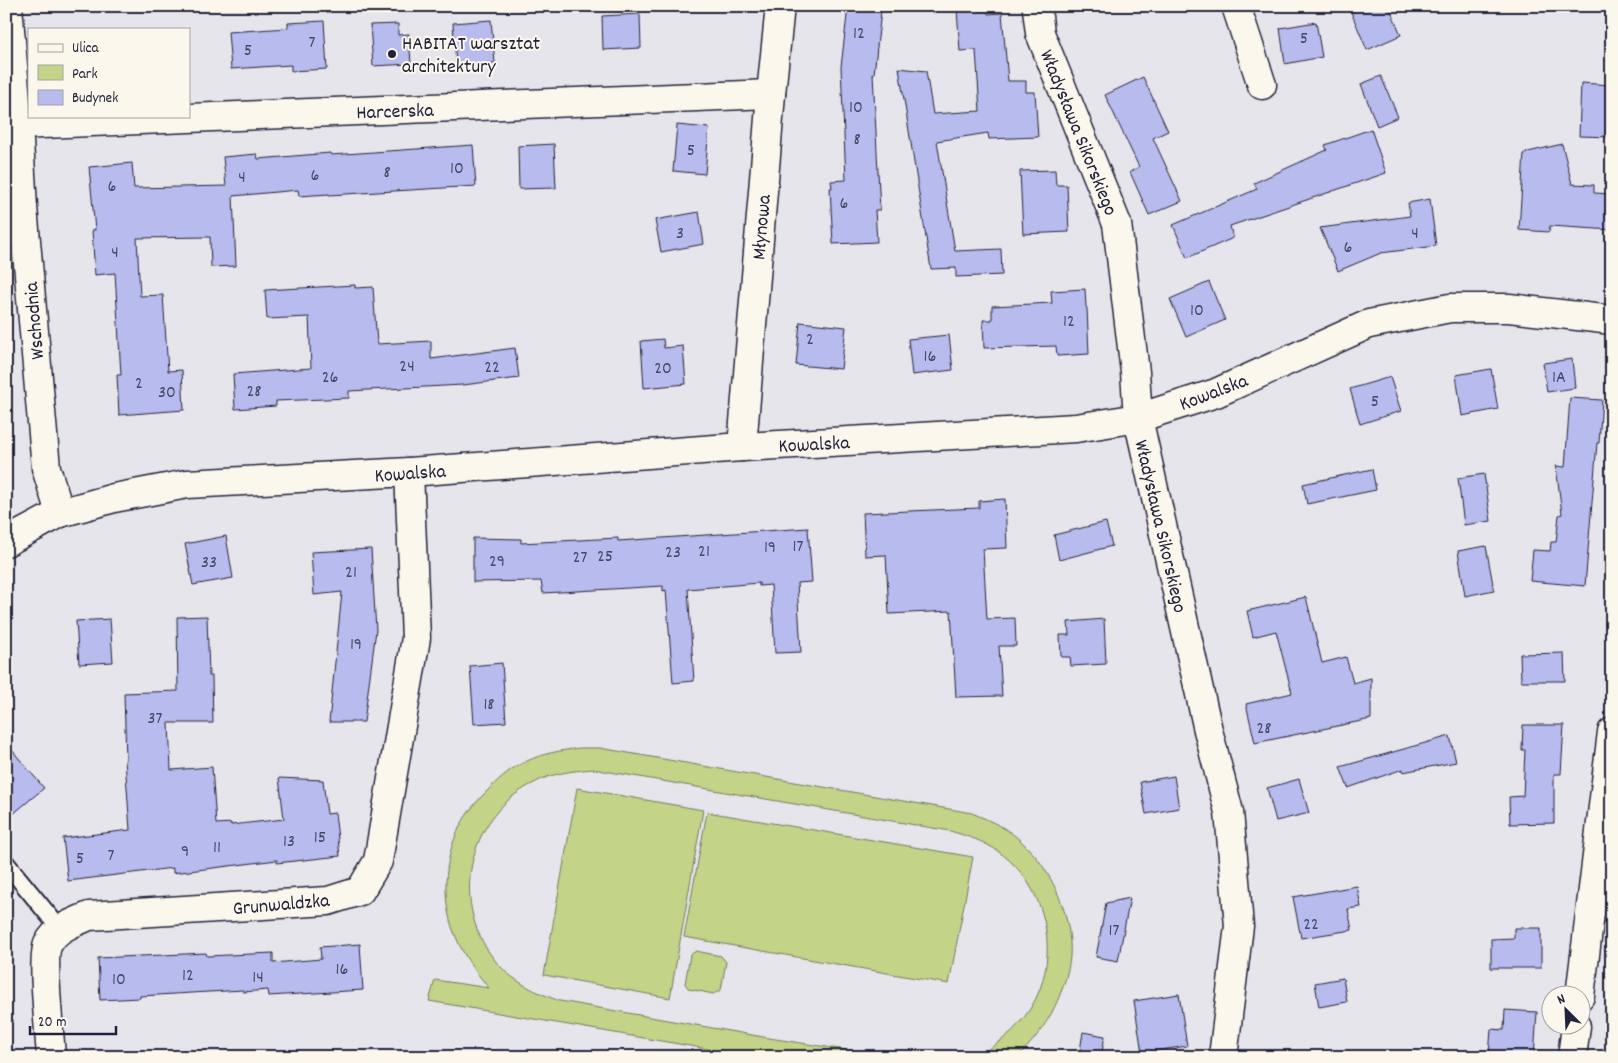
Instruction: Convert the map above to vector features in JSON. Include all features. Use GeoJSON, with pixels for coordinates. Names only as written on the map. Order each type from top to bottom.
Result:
{"type":"FeatureCollection","features":[{"type":"Feature","properties":{"kind":"street","name":"Wschodnia"},"geometry":{"type":"LineString","coordinates":[[8,6],[18,125],[15,207],[46,468],[60,514]]}},
{"type":"Feature","properties":{"kind":"street","name":"Młynowa"},"geometry":{"type":"LineString","coordinates":[[742,447],[780,6]]}},
{"type":"Feature","properties":{"kind":"street","name":"Władysława Sikorskiego"},"geometry":{"type":"LineString","coordinates":[[1039,6],[1040,33],[1117,224],[1135,372],[1138,418],[1205,721],[1229,812],[1239,926],[1223,1057]]}},
{"type":"Feature","properties":{"kind":"street"},"geometry":{"type":"LineString","coordinates":[[1236,6],[1262,85]]}},
{"type":"Feature","properties":{"kind":"street","name":"Harcerska"},"geometry":{"type":"LineString","coordinates":[[190,118],[771,94]]}},
{"type":"Feature","properties":{"kind":"street","name":"Harcerska"},"geometry":{"type":"LineString","coordinates":[[18,125],[188,118]]}},
{"type":"Feature","properties":{"kind":"street","name":"Kowalska"},"geometry":{"type":"LineString","coordinates":[[6,542],[60,514],[114,498],[187,484],[409,472],[742,447],[1076,428],[1138,418],[1216,393],[1369,324],[1450,308],[1509,308],[1612,320]]}},
{"type":"Feature","properties":{"kind":"street","name":"Grunwaldzka"},"geometry":{"type":"LineString","coordinates":[[60,929],[89,916],[328,901],[360,890],[378,861],[416,638],[409,472]]}},
{"type":"Feature","properties":{"kind":"street"},"geometry":{"type":"LineString","coordinates":[[1582,986],[1604,866],[1612,732]]}},
{"type":"Feature","properties":{"kind":"street"},"geometry":{"type":"LineString","coordinates":[[51,1057],[45,966],[47,945],[60,929]]}},
{"type":"Feature","properties":{"kind":"street"},"geometry":{"type":"LineString","coordinates":[[1572,1057],[1575,1036]]}},
{"type":"Feature","properties":{"kind":"lane"},"geometry":{"type":"LineString","coordinates":[[6,863],[60,929]]}},
{"type":"Feature","properties":{"kind":"green space"},"geometry":{"type":"Polygon","coordinates":[[[580,748],[600,748],[972,813],[1000,826],[1019,839],[1034,855],[1052,881],[1064,911],[1070,942],[1070,957],[1063,987],[1051,1014],[1035,1038],[1024,1050],[1014,1057],[976,1057],[1006,1036],[1025,1017],[1040,989],[1046,968],[1045,924],[1039,904],[1029,884],[1016,867],[999,852],[987,845],[950,831],[593,769],[555,775],[534,783],[511,798],[493,817],[480,840],[472,864],[469,890],[473,916],[482,941],[504,970],[526,986],[560,1001],[769,1038],[891,1057],[754,1057],[429,1001],[435,980],[489,988],[472,967],[455,936],[448,913],[446,898],[447,868],[450,853],[468,813],[479,799],[499,780],[520,764],[538,756],[580,748]]]}},
{"type":"Feature","properties":{"kind":"green space"},"geometry":{"type":"Polygon","coordinates":[[[577,788],[703,810],[670,998],[544,975],[577,788]]]}},
{"type":"Feature","properties":{"kind":"green space"},"geometry":{"type":"Polygon","coordinates":[[[707,812],[973,857],[949,984],[684,937],[707,812]]]}},
{"type":"Feature","properties":{"kind":"green space"},"geometry":{"type":"Polygon","coordinates":[[[696,951],[721,956],[726,962],[721,990],[713,994],[689,989],[685,984],[690,955],[696,951]]]}},
{"type":"Feature","properties":{"kind":"building"},"geometry":{"type":"Polygon","coordinates":[[[1364,6],[1389,6],[1401,35],[1367,50],[1351,12],[1364,6]]]}},
{"type":"Feature","properties":{"kind":"building"},"geometry":{"type":"Polygon","coordinates":[[[848,7],[881,11],[873,74],[880,210],[875,210],[877,242],[833,244],[831,181],[846,180],[841,67],[848,7]]]}},
{"type":"Feature","properties":{"kind":"building"},"geometry":{"type":"Polygon","coordinates":[[[988,8],[988,14],[1002,13],[1008,81],[1026,81],[1026,92],[1035,92],[1038,137],[989,139],[988,133],[937,141],[955,251],[1001,249],[1002,275],[956,277],[956,268],[931,269],[899,68],[926,71],[933,114],[980,111],[976,50],[960,51],[957,10],[988,8]]]}},
{"type":"Feature","properties":{"kind":"building"},"geometry":{"type":"Polygon","coordinates":[[[640,14],[641,48],[603,50],[602,16],[640,14]]]}},
{"type":"Feature","properties":{"kind":"building"},"geometry":{"type":"Polygon","coordinates":[[[491,20],[495,63],[456,65],[453,23],[491,20]]]}},
{"type":"Feature","properties":{"kind":"building"},"geometry":{"type":"Polygon","coordinates":[[[324,21],[327,69],[291,71],[291,65],[231,69],[228,32],[288,28],[288,23],[324,21]]]}},
{"type":"Feature","properties":{"kind":"building"},"geometry":{"type":"Polygon","coordinates":[[[1316,22],[1322,57],[1285,64],[1280,28],[1316,22]]]}},
{"type":"Feature","properties":{"kind":"building"},"geometry":{"type":"Polygon","coordinates":[[[398,24],[398,35],[409,34],[411,64],[373,66],[370,25],[398,24]]]}},
{"type":"Feature","properties":{"kind":"building"},"geometry":{"type":"Polygon","coordinates":[[[1381,76],[1398,117],[1377,126],[1361,84],[1381,76]]]}},
{"type":"Feature","properties":{"kind":"building"},"geometry":{"type":"Polygon","coordinates":[[[1143,77],[1168,131],[1153,138],[1182,201],[1149,215],[1130,172],[1139,167],[1105,95],[1143,77]]]}},
{"type":"Feature","properties":{"kind":"building"},"geometry":{"type":"Polygon","coordinates":[[[1581,83],[1612,85],[1612,137],[1579,136],[1581,83]]]}},
{"type":"Feature","properties":{"kind":"building"},"geometry":{"type":"Polygon","coordinates":[[[677,125],[709,128],[705,174],[673,171],[677,125]]]}},
{"type":"Feature","properties":{"kind":"building"},"geometry":{"type":"Polygon","coordinates":[[[1371,129],[1386,173],[1230,226],[1233,238],[1187,258],[1173,225],[1257,189],[1254,183],[1327,150],[1325,145],[1371,129]]]}},
{"type":"Feature","properties":{"kind":"building"},"geometry":{"type":"Polygon","coordinates":[[[554,144],[556,188],[519,189],[518,146],[554,144]]]}},
{"type":"Feature","properties":{"kind":"building"},"geometry":{"type":"Polygon","coordinates":[[[1562,144],[1572,184],[1594,185],[1594,193],[1612,194],[1612,230],[1550,226],[1549,232],[1519,230],[1524,153],[1562,144]]]}},
{"type":"Feature","properties":{"kind":"building"},"geometry":{"type":"Polygon","coordinates":[[[473,145],[476,186],[299,196],[298,190],[233,196],[236,266],[211,267],[210,237],[137,238],[140,296],[163,295],[168,371],[182,370],[184,410],[119,415],[117,375],[121,375],[115,273],[95,275],[92,230],[95,230],[89,167],[132,163],[134,188],[226,186],[223,157],[257,154],[258,159],[473,145]]]}},
{"type":"Feature","properties":{"kind":"building"},"geometry":{"type":"Polygon","coordinates":[[[1055,170],[1056,185],[1067,185],[1069,232],[1023,234],[1020,171],[1055,170]]]}},
{"type":"Feature","properties":{"kind":"building"},"geometry":{"type":"Polygon","coordinates":[[[1430,199],[1436,246],[1381,253],[1338,271],[1320,228],[1410,216],[1408,203],[1430,199]]]}},
{"type":"Feature","properties":{"kind":"building"},"geometry":{"type":"Polygon","coordinates":[[[699,212],[704,244],[661,252],[655,220],[699,212]]]}},
{"type":"Feature","properties":{"kind":"building"},"geometry":{"type":"Polygon","coordinates":[[[1209,282],[1225,320],[1186,337],[1170,299],[1209,282]]]}},
{"type":"Feature","properties":{"kind":"building"},"geometry":{"type":"Polygon","coordinates":[[[355,285],[355,288],[373,287],[377,344],[431,341],[431,359],[515,348],[519,378],[463,385],[349,391],[349,398],[276,401],[276,406],[235,409],[233,374],[311,368],[309,317],[267,319],[265,290],[355,285]]]}},
{"type":"Feature","properties":{"kind":"building"},"geometry":{"type":"Polygon","coordinates":[[[1085,289],[1089,354],[1057,356],[1056,346],[984,348],[983,320],[992,320],[992,306],[1052,303],[1051,291],[1085,289]]]}},
{"type":"Feature","properties":{"kind":"building"},"geometry":{"type":"Polygon","coordinates":[[[800,322],[846,327],[841,369],[796,365],[800,322]]]}},
{"type":"Feature","properties":{"kind":"building"},"geometry":{"type":"Polygon","coordinates":[[[949,335],[953,370],[912,375],[908,339],[949,335]]]}},
{"type":"Feature","properties":{"kind":"building"},"geometry":{"type":"Polygon","coordinates":[[[663,339],[664,348],[683,346],[686,384],[644,388],[641,341],[663,339]]]}},
{"type":"Feature","properties":{"kind":"building"},"geometry":{"type":"Polygon","coordinates":[[[1572,359],[1575,388],[1547,392],[1543,363],[1572,359]]]}},
{"type":"Feature","properties":{"kind":"building"},"geometry":{"type":"Polygon","coordinates":[[[1491,369],[1498,409],[1462,416],[1456,375],[1491,369]]]}},
{"type":"Feature","properties":{"kind":"building"},"geometry":{"type":"Polygon","coordinates":[[[1390,377],[1401,411],[1360,424],[1350,389],[1390,377]]]}},
{"type":"Feature","properties":{"kind":"building"},"geometry":{"type":"Polygon","coordinates":[[[1570,398],[1602,400],[1585,586],[1530,581],[1533,550],[1550,551],[1551,542],[1556,542],[1559,515],[1562,514],[1556,466],[1565,467],[1570,398]]]}},
{"type":"Feature","properties":{"kind":"building"},"geometry":{"type":"Polygon","coordinates":[[[1372,469],[1376,490],[1307,504],[1303,484],[1372,469]]]}},
{"type":"Feature","properties":{"kind":"building"},"geometry":{"type":"Polygon","coordinates":[[[1484,474],[1491,521],[1464,525],[1458,478],[1484,474]]]}},
{"type":"Feature","properties":{"kind":"building"},"geometry":{"type":"Polygon","coordinates":[[[1005,499],[1007,548],[983,549],[987,619],[1015,618],[1016,646],[999,646],[1002,696],[956,697],[951,611],[889,614],[886,555],[865,556],[863,513],[979,508],[979,501],[1005,499]]]}},
{"type":"Feature","properties":{"kind":"building"},"geometry":{"type":"Polygon","coordinates":[[[1106,522],[1112,546],[1059,560],[1054,535],[1106,522]]]}},
{"type":"Feature","properties":{"kind":"building"},"geometry":{"type":"Polygon","coordinates":[[[808,528],[812,582],[797,583],[801,652],[775,653],[771,585],[759,586],[759,583],[688,589],[694,681],[673,683],[666,590],[663,591],[663,586],[543,593],[541,581],[473,582],[473,538],[521,539],[521,543],[618,538],[618,541],[808,528]]]}},
{"type":"Feature","properties":{"kind":"building"},"geometry":{"type":"Polygon","coordinates":[[[226,536],[233,578],[193,585],[185,544],[226,536]]]}},
{"type":"Feature","properties":{"kind":"building"},"geometry":{"type":"Polygon","coordinates":[[[1486,546],[1494,590],[1465,596],[1458,551],[1486,546]]]}},
{"type":"Feature","properties":{"kind":"building"},"geometry":{"type":"Polygon","coordinates":[[[371,549],[376,630],[364,722],[329,722],[342,592],[314,595],[311,552],[371,549]]]}},
{"type":"Feature","properties":{"kind":"building"},"geometry":{"type":"Polygon","coordinates":[[[1306,597],[1322,663],[1346,657],[1353,683],[1371,678],[1371,719],[1255,743],[1246,704],[1292,693],[1276,631],[1253,637],[1247,611],[1306,597]]]}},
{"type":"Feature","properties":{"kind":"building"},"geometry":{"type":"Polygon","coordinates":[[[207,616],[209,676],[212,676],[213,723],[169,723],[171,770],[212,767],[216,824],[231,823],[231,825],[284,819],[279,778],[323,780],[327,814],[335,813],[340,856],[277,863],[277,860],[173,873],[173,868],[68,881],[63,838],[130,830],[125,760],[124,693],[178,691],[177,617],[207,616]]]}},
{"type":"Feature","properties":{"kind":"building"},"geometry":{"type":"Polygon","coordinates":[[[110,619],[113,662],[79,664],[76,621],[110,619]]]}},
{"type":"Feature","properties":{"kind":"building"},"geometry":{"type":"Polygon","coordinates":[[[1104,619],[1106,664],[1071,666],[1070,657],[1061,657],[1060,635],[1069,635],[1068,622],[1104,619]]]}},
{"type":"Feature","properties":{"kind":"building"},"geometry":{"type":"Polygon","coordinates":[[[1564,653],[1565,681],[1521,681],[1520,654],[1564,653]]]}},
{"type":"Feature","properties":{"kind":"building"},"geometry":{"type":"Polygon","coordinates":[[[502,663],[506,722],[474,724],[470,666],[502,663]]]}},
{"type":"Feature","properties":{"kind":"building"},"geometry":{"type":"Polygon","coordinates":[[[1523,725],[1564,725],[1561,774],[1554,774],[1554,823],[1510,824],[1509,797],[1523,796],[1525,750],[1522,750],[1523,725]]]}},
{"type":"Feature","properties":{"kind":"building"},"geometry":{"type":"Polygon","coordinates":[[[1450,736],[1456,762],[1403,772],[1403,769],[1348,788],[1340,767],[1450,736]]]}},
{"type":"Feature","properties":{"kind":"building"},"geometry":{"type":"Polygon","coordinates":[[[6,743],[44,788],[6,820],[6,743]]]}},
{"type":"Feature","properties":{"kind":"building"},"geometry":{"type":"Polygon","coordinates":[[[1174,776],[1179,808],[1146,814],[1140,782],[1174,776]]]}},
{"type":"Feature","properties":{"kind":"building"},"geometry":{"type":"Polygon","coordinates":[[[1299,779],[1309,813],[1276,821],[1267,788],[1299,779]]]}},
{"type":"Feature","properties":{"kind":"building"},"geometry":{"type":"Polygon","coordinates":[[[1357,886],[1361,907],[1348,909],[1352,930],[1301,938],[1293,897],[1357,886]]]}},
{"type":"Feature","properties":{"kind":"building"},"geometry":{"type":"Polygon","coordinates":[[[1130,898],[1118,961],[1096,957],[1106,903],[1130,898]]]}},
{"type":"Feature","properties":{"kind":"building"},"geometry":{"type":"Polygon","coordinates":[[[1514,928],[1541,928],[1541,968],[1491,968],[1491,939],[1514,938],[1514,928]]]}},
{"type":"Feature","properties":{"kind":"building"},"geometry":{"type":"Polygon","coordinates":[[[360,944],[363,990],[269,996],[268,990],[243,992],[243,990],[100,1000],[98,958],[206,953],[207,956],[273,953],[273,963],[321,959],[320,947],[360,944]]]}},
{"type":"Feature","properties":{"kind":"building"},"geometry":{"type":"Polygon","coordinates":[[[1343,978],[1347,1002],[1319,1007],[1315,983],[1343,978]]]}},
{"type":"Feature","properties":{"kind":"building"},"geometry":{"type":"Polygon","coordinates":[[[1179,994],[1187,1046],[1142,1053],[1134,1001],[1179,994]]]}},
{"type":"Feature","properties":{"kind":"building"},"geometry":{"type":"Polygon","coordinates":[[[1505,1010],[1537,1012],[1534,1057],[1489,1056],[1491,1029],[1504,1030],[1505,1010]]]}},
{"type":"Feature","properties":{"kind":"building"},"geometry":{"type":"Polygon","coordinates":[[[1083,1032],[1105,1036],[1101,1057],[1079,1057],[1083,1032]]]}},
{"type":"Feature","properties":{"kind":"place","name":"HABITAT warsztat architektury"},"geometry":{"type":"Point","coordinates":[392,54]}}]}
